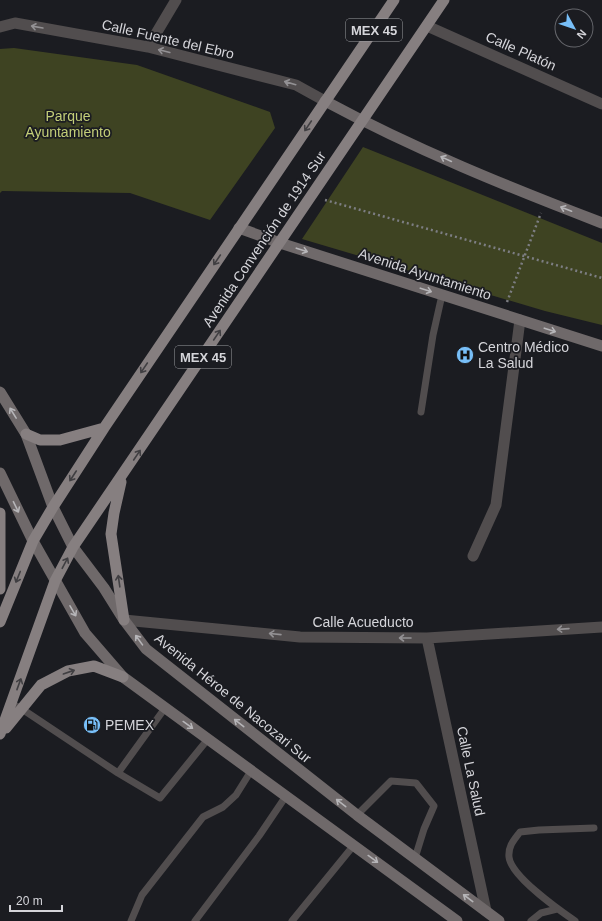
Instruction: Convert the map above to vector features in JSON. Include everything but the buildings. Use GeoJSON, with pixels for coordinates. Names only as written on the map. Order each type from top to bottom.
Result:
{"type":"FeatureCollection","features":[{"type":"Feature","properties":{"kind":"main road","name":"Avenida Convención de 1914 Sur"},"geometry":{"type":"LineString","coordinates":[[0,622],[33,541],[53,507],[104,428],[394,0]]}},
{"type":"Feature","properties":{"kind":"main road","name":"Avenida Convención de 1914 Sur"},"geometry":{"type":"LineString","coordinates":[[17,706],[55,581],[74,546],[444,0]]}},
{"type":"Feature","properties":{"kind":"main road"},"geometry":{"type":"LineString","coordinates":[[325,100],[362,121],[494,181],[602,223]]}},
{"type":"Feature","properties":{"kind":"main road","name":"Avenida Ayuntamiento"},"geometry":{"type":"LineString","coordinates":[[239,228],[280,243],[602,346]]}},
{"type":"Feature","properties":{"kind":"main road","name":"Avenida Héroe de Nacozari Sur"},"geometry":{"type":"LineString","coordinates":[[0,392],[26,434],[53,507],[74,546],[104,588],[124,620],[146,649],[356,815],[499,921]]}},
{"type":"Feature","properties":{"kind":"main road"},"geometry":{"type":"LineString","coordinates":[[26,434],[40,440],[60,440],[104,428]]}},
{"type":"Feature","properties":{"kind":"main road"},"geometry":{"type":"LineString","coordinates":[[0,473],[33,541],[85,632],[123,677],[458,921]]}},
{"type":"Feature","properties":{"kind":"main road"},"geometry":{"type":"LineString","coordinates":[[123,475],[114,513],[111,534],[124,620]]}},
{"type":"Feature","properties":{"kind":"main road"},"geometry":{"type":"LineString","coordinates":[[0,513],[0,588]]}},
{"type":"Feature","properties":{"kind":"main road"},"geometry":{"type":"LineString","coordinates":[[0,734],[17,706],[42,685],[68,671],[94,666],[123,677]]}},
{"type":"Feature","properties":{"kind":"street"},"geometry":{"type":"LineString","coordinates":[[148,47],[176,0]]}},
{"type":"Feature","properties":{"kind":"street","name":"Calle Fuente del Ebro"},"geometry":{"type":"LineString","coordinates":[[0,27],[15,23],[148,47],[296,85],[325,100]]}},
{"type":"Feature","properties":{"kind":"street","name":"Calle Platón"},"geometry":{"type":"LineString","coordinates":[[427,26],[602,104]]}},
{"type":"Feature","properties":{"kind":"street"},"geometry":{"type":"LineString","coordinates":[[473,556],[496,504],[520,320]]}},
{"type":"Feature","properties":{"kind":"street","name":"Calle Acueducto"},"geometry":{"type":"LineString","coordinates":[[124,620],[300,637],[427,638],[602,627]]}},
{"type":"Feature","properties":{"kind":"street","name":"Calle La Salud"},"geometry":{"type":"LineString","coordinates":[[427,638],[486,911]]}},
{"type":"Feature","properties":{"kind":"lane"},"geometry":{"type":"LineString","coordinates":[[422,412],[433,335],[442,295]]}},
{"type":"Feature","properties":{"kind":"lane"},"geometry":{"type":"LineString","coordinates":[[17,706],[118,773],[160,798],[208,739]]}},
{"type":"Feature","properties":{"kind":"lane"},"geometry":{"type":"LineString","coordinates":[[118,773],[165,708]]}},
{"type":"Feature","properties":{"kind":"lane"},"geometry":{"type":"LineString","coordinates":[[131,921],[142,895],[203,817],[223,808],[236,795],[252,771]]}},
{"type":"Feature","properties":{"kind":"lane"},"geometry":{"type":"LineString","coordinates":[[356,815],[391,781],[416,783],[434,806],[424,829],[415,858]]}},
{"type":"Feature","properties":{"kind":"lane"},"geometry":{"type":"LineString","coordinates":[[195,921],[259,836],[286,796]]}},
{"type":"Feature","properties":{"kind":"lane"},"geometry":{"type":"LineString","coordinates":[[575,921],[557,909],[527,883],[509,858],[511,845],[520,832],[594,828]]}},
{"type":"Feature","properties":{"kind":"lane"},"geometry":{"type":"LineString","coordinates":[[292,921],[354,845]]}},
{"type":"Feature","properties":{"kind":"lane"},"geometry":{"type":"LineString","coordinates":[[531,921],[542,913],[557,909]]}},
{"type":"Feature","properties":{"kind":"path"},"geometry":{"type":"LineString","coordinates":[[311,196],[602,278]]}},
{"type":"Feature","properties":{"kind":"path"},"geometry":{"type":"LineString","coordinates":[[502,314],[546,201]]}},
{"type":"Feature","properties":{"kind":"green space","name":"Parque Ayuntamiento"},"geometry":{"type":"Polygon","coordinates":[[[14,48],[137,65],[270,112],[275,128],[210,220],[130,193],[2,191],[0,193],[0,49],[14,48]]]}},
{"type":"Feature","properties":{"kind":"green space"},"geometry":{"type":"Polygon","coordinates":[[[363,147],[602,243],[602,325],[545,311],[302,239],[363,147]]]}},
{"type":"Feature","properties":{"kind":"place","name":"Centro Médico La Salud"},"geometry":{"type":"Point","coordinates":[465,355]}},
{"type":"Feature","properties":{"kind":"place","name":"PEMEX"},"geometry":{"type":"Point","coordinates":[92,725]}}]}
